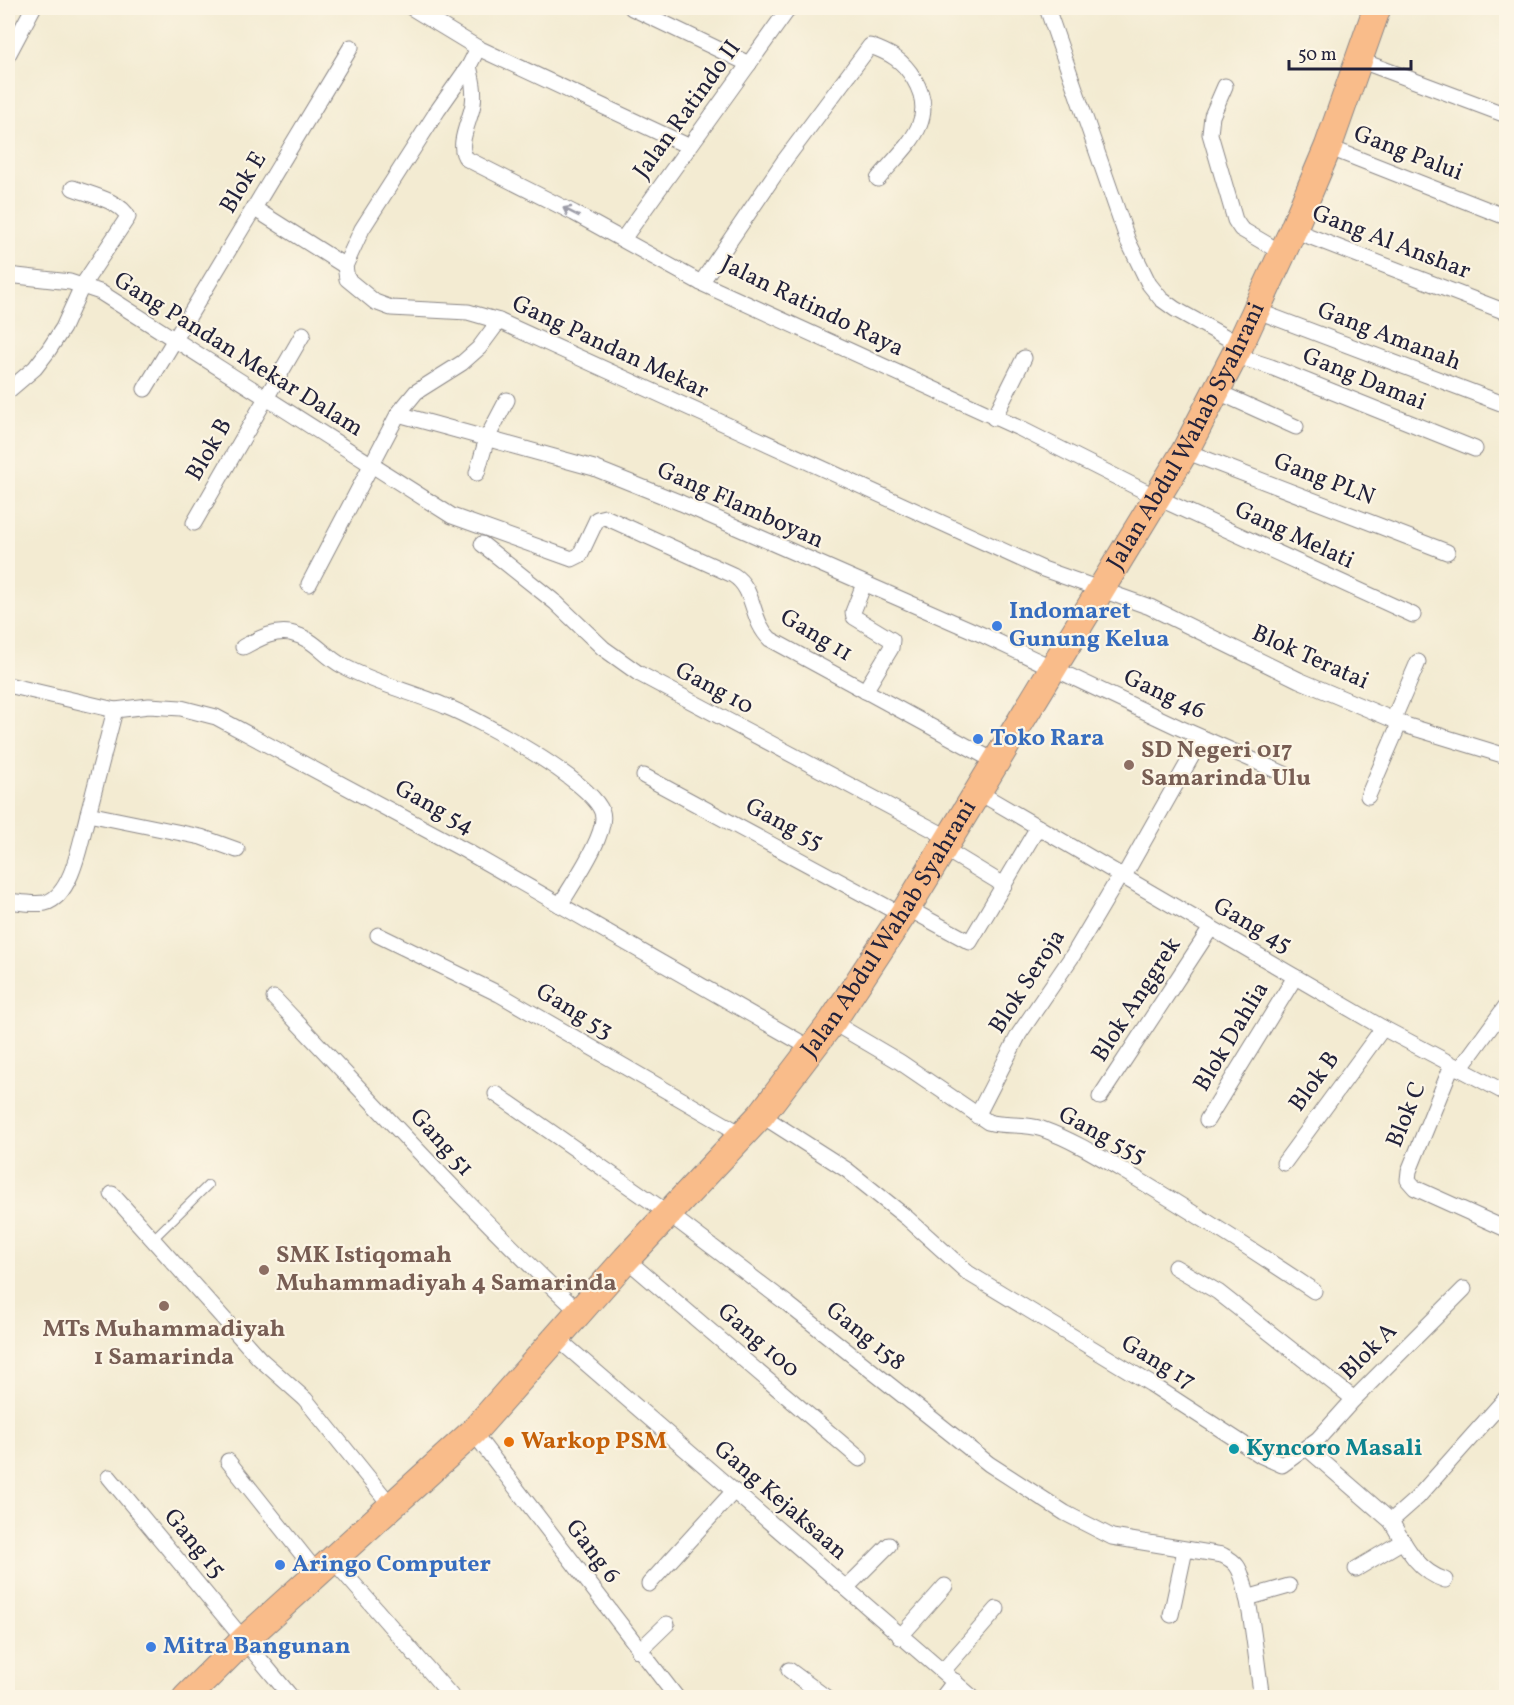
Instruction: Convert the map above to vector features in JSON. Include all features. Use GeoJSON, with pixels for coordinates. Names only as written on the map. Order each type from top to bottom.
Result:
{"type":"FeatureCollection","features":[{"type":"Feature","properties":{"kind":"highway","name":"Jalan Abdul Wahab Syahrani"},"geometry":{"type":"LineString","coordinates":[[186,1698],[244,1640],[473,1432],[558,1339],[626,1259],[761,1115],[832,1022],[905,912],[1185,451],[1237,350],[1288,242],[1328,147],[1377,8]]}},
{"type":"Feature","properties":{"kind":"street"},"geometry":{"type":"LineString","coordinates":[[8,55],[33,8]]}},
{"type":"Feature","properties":{"kind":"street"},"geometry":{"type":"LineString","coordinates":[[412,8],[478,48],[688,146]]}},
{"type":"Feature","properties":{"kind":"street"},"geometry":{"type":"LineString","coordinates":[[632,8],[749,64]]}},
{"type":"Feature","properties":{"kind":"street","name":"Jalan Ratindo II"},"geometry":{"type":"LineString","coordinates":[[623,239],[789,8]]}},
{"type":"Feature","properties":{"kind":"street","name":"Gang Damai"},"geometry":{"type":"LineString","coordinates":[[1047,8],[1128,241],[1149,284],[1161,299],[1237,350],[1475,449]]}},
{"type":"Feature","properties":{"kind":"street","name":"Jalan Ratindo Raya"},"geometry":{"type":"LineString","coordinates":[[878,179],[920,127],[925,114],[925,102],[907,66],[887,52],[870,46],[784,161],[701,284],[994,418],[1156,497]]}},
{"type":"Feature","properties":{"kind":"street","name":"Blok E"},"geometry":{"type":"LineString","coordinates":[[145,390],[351,47]]}},
{"type":"Feature","properties":{"kind":"street"},"geometry":{"type":"LineString","coordinates":[[255,209],[345,266],[362,229],[399,169],[470,66],[478,48]]}},
{"type":"Feature","properties":{"kind":"street"},"geometry":{"type":"LineString","coordinates":[[1359,60],[1506,115]]}},
{"type":"Feature","properties":{"kind":"street"},"geometry":{"type":"LineString","coordinates":[[470,66],[473,96],[462,145],[464,156],[623,239],[701,284]]}},
{"type":"Feature","properties":{"kind":"street","name":"Gang Al Anshar"},"geometry":{"type":"LineString","coordinates":[[1225,86],[1212,116],[1210,134],[1235,220],[1241,229],[1506,312]]}},
{"type":"Feature","properties":{"kind":"street","name":"Gang Palui"},"geometry":{"type":"LineString","coordinates":[[1328,147],[1506,217]]}},
{"type":"Feature","properties":{"kind":"street"},"geometry":{"type":"LineString","coordinates":[[8,391],[35,368],[48,351],[63,328],[82,286],[128,217],[124,210],[73,188]]}},
{"type":"Feature","properties":{"kind":"street","name":"Gang Pandan Mekar"},"geometry":{"type":"LineString","coordinates":[[345,266],[347,279],[354,287],[383,306],[468,312],[500,321],[1033,565],[1098,591]]}},
{"type":"Feature","properties":{"kind":"street","name":"Gang Pandan Mekar Dalam"},"geometry":{"type":"LineString","coordinates":[[8,275],[40,277],[100,292],[452,516],[572,559],[580,555],[597,519],[605,517]]}},
{"type":"Feature","properties":{"kind":"street","name":"Gang Amanah"},"geometry":{"type":"LineString","coordinates":[[1255,310],[1506,405]]}},
{"type":"Feature","properties":{"kind":"street"},"geometry":{"type":"LineString","coordinates":[[309,584],[373,466],[398,414],[416,392],[462,363],[479,348],[500,321]]}},
{"type":"Feature","properties":{"kind":"street","name":"Blok B"},"geometry":{"type":"LineString","coordinates":[[194,523],[303,334]]}},
{"type":"Feature","properties":{"kind":"street"},"geometry":{"type":"LineString","coordinates":[[994,418],[1024,358]]}},
{"type":"Feature","properties":{"kind":"street"},"geometry":{"type":"LineString","coordinates":[[1216,391],[1296,427]]}},
{"type":"Feature","properties":{"kind":"street"},"geometry":{"type":"LineString","coordinates":[[477,473],[487,438],[507,400]]}},
{"type":"Feature","properties":{"kind":"street","name":"Gang Flamboyan"},"geometry":{"type":"LineString","coordinates":[[398,414],[594,468],[681,503],[1054,668]]}},
{"type":"Feature","properties":{"kind":"street","name":"Gang PLN"},"geometry":{"type":"LineString","coordinates":[[1185,451],[1446,552]]}},
{"type":"Feature","properties":{"kind":"street","name":"Gang Melati"},"geometry":{"type":"LineString","coordinates":[[1156,497],[1413,615]]}},
{"type":"Feature","properties":{"kind":"street","name":"Gang 11"},"geometry":{"type":"LineString","coordinates":[[605,517],[743,581],[748,590],[756,622],[770,639],[996,762]]}},
{"type":"Feature","properties":{"kind":"street","name":"Gang 10"},"geometry":{"type":"LineString","coordinates":[[482,543],[556,603],[603,648],[638,673],[946,843],[1004,885]]}},
{"type":"Feature","properties":{"kind":"street"},"geometry":{"type":"LineString","coordinates":[[864,584],[853,612],[854,617],[892,640],[891,648],[865,691]]}},
{"type":"Feature","properties":{"kind":"street","name":"Blok Teratai"},"geometry":{"type":"LineString","coordinates":[[1098,591],[1150,607],[1299,680],[1397,721],[1506,756]]}},
{"type":"Feature","properties":{"kind":"street"},"geometry":{"type":"LineString","coordinates":[[243,647],[268,634],[286,632],[306,637],[343,666],[447,706],[519,744],[584,789],[602,810],[604,823],[589,856],[560,905]]}},
{"type":"Feature","properties":{"kind":"street"},"geometry":{"type":"LineString","coordinates":[[1368,796],[1418,662]]}},
{"type":"Feature","properties":{"kind":"street","name":"Gang 46"},"geometry":{"type":"LineString","coordinates":[[1054,668],[1288,776]]}},
{"type":"Feature","properties":{"kind":"street","name":"Gang 54"},"geometry":{"type":"LineString","coordinates":[[8,685],[115,710],[149,706],[216,717],[456,846],[812,1049]]}},
{"type":"Feature","properties":{"kind":"street"},"geometry":{"type":"LineString","coordinates":[[8,901],[43,903],[59,896],[72,873],[115,710]]}},
{"type":"Feature","properties":{"kind":"street","name":"Blok Seroja"},"geometry":{"type":"LineString","coordinates":[[977,1116],[1019,1034],[1073,955],[1202,738]]}},
{"type":"Feature","properties":{"kind":"street","name":"Gang 55"},"geometry":{"type":"LineString","coordinates":[[644,776],[905,912],[969,942],[1004,885]]}},
{"type":"Feature","properties":{"kind":"street","name":"Gang 45"},"geometry":{"type":"LineString","coordinates":[[978,792],[1383,1028],[1506,1093]]}},
{"type":"Feature","properties":{"kind":"street"},"geometry":{"type":"LineString","coordinates":[[88,814],[201,837],[237,850]]}},
{"type":"Feature","properties":{"kind":"street"},"geometry":{"type":"LineString","coordinates":[[1004,885],[1038,827]]}},
{"type":"Feature","properties":{"kind":"street","name":"Blok Anggrek"},"geometry":{"type":"LineString","coordinates":[[1101,1097],[1211,928]]}},
{"type":"Feature","properties":{"kind":"street","name":"Gang 53"},"geometry":{"type":"LineString","coordinates":[[378,935],[499,994],[743,1135]]}},
{"type":"Feature","properties":{"kind":"street","name":"Blok Dahlia"},"geometry":{"type":"LineString","coordinates":[[1207,1120],[1295,977]]}},
{"type":"Feature","properties":{"kind":"street","name":"Gang 51"},"geometry":{"type":"LineString","coordinates":[[274,998],[460,1198],[580,1314]]}},
{"type":"Feature","properties":{"kind":"street"},"geometry":{"type":"LineString","coordinates":[[1456,1067],[1506,1006]]}},
{"type":"Feature","properties":{"kind":"street","name":"Gang 555"},"geometry":{"type":"LineString","coordinates":[[832,1022],[900,1062],[977,1116],[1003,1126],[1029,1125],[1043,1129],[1101,1158],[1226,1232],[1314,1291]]}},
{"type":"Feature","properties":{"kind":"street","name":"Blok B"},"geometry":{"type":"LineString","coordinates":[[1284,1163],[1383,1028]]}},
{"type":"Feature","properties":{"kind":"street","name":"Blok C"},"geometry":{"type":"LineString","coordinates":[[1456,1067],[1409,1171],[1408,1180],[1414,1188],[1506,1229]]}},
{"type":"Feature","properties":{"kind":"street","name":"Gang 158"},"geometry":{"type":"LineString","coordinates":[[496,1094],[669,1214],[789,1305],[989,1464],[1065,1513],[1112,1537],[1222,1555],[1231,1559],[1238,1567],[1247,1598]]}},
{"type":"Feature","properties":{"kind":"street","name":"Gang 17"},"geometry":{"type":"LineString","coordinates":[[761,1115],[847,1170],[907,1218],[968,1274],[1151,1384],[1262,1456],[1282,1465],[1308,1449]]}},
{"type":"Feature","properties":{"kind":"street"},"geometry":{"type":"LineString","coordinates":[[112,1194],[259,1358],[304,1399],[392,1507]]}},
{"type":"Feature","properties":{"kind":"street","name":"Gang 100"},"geometry":{"type":"LineString","coordinates":[[626,1259],[860,1459]]}},
{"type":"Feature","properties":{"kind":"street"},"geometry":{"type":"LineString","coordinates":[[1175,1267],[1218,1292],[1354,1399]]}},
{"type":"Feature","properties":{"kind":"street","name":"Blok A"},"geometry":{"type":"LineString","coordinates":[[1308,1449],[1354,1399],[1464,1289]]}},
{"type":"Feature","properties":{"kind":"street","name":"Gang Kejaksaan"},"geometry":{"type":"LineString","coordinates":[[558,1339],[973,1698]]}},
{"type":"Feature","properties":{"kind":"street"},"geometry":{"type":"LineString","coordinates":[[1391,1521],[1417,1498],[1506,1398]]}},
{"type":"Feature","properties":{"kind":"street","name":"Gang 6"},"geometry":{"type":"LineString","coordinates":[[473,1432],[677,1698]]}},
{"type":"Feature","properties":{"kind":"street"},"geometry":{"type":"LineString","coordinates":[[1308,1449],[1391,1521],[1410,1553],[1429,1575],[1445,1580]]}},
{"type":"Feature","properties":{"kind":"street"},"geometry":{"type":"LineString","coordinates":[[228,1461],[326,1567],[453,1698]]}},
{"type":"Feature","properties":{"kind":"street","name":"Gang 15"},"geometry":{"type":"LineString","coordinates":[[109,1477],[292,1698]]}},
{"type":"Feature","properties":{"kind":"street"},"geometry":{"type":"LineString","coordinates":[[649,1584],[734,1491]]}},
{"type":"Feature","properties":{"kind":"street"},"geometry":{"type":"LineString","coordinates":[[1356,1569],[1403,1541]]}},
{"type":"Feature","properties":{"kind":"street"},"geometry":{"type":"LineString","coordinates":[[846,1588],[889,1545]]}},
{"type":"Feature","properties":{"kind":"street"},"geometry":{"type":"LineString","coordinates":[[1171,1616],[1185,1550]]}},
{"type":"Feature","properties":{"kind":"street"},"geometry":{"type":"LineString","coordinates":[[900,1637],[945,1586]]}},
{"type":"Feature","properties":{"kind":"street"},"geometry":{"type":"LineString","coordinates":[[1262,1698],[1247,1598],[1289,1586]]}},
{"type":"Feature","properties":{"kind":"street"},"geometry":{"type":"LineString","coordinates":[[942,1698],[949,1676],[997,1609]]}},
{"type":"Feature","properties":{"kind":"street"},"geometry":{"type":"LineString","coordinates":[[639,1651],[667,1624]]}},
{"type":"Feature","properties":{"kind":"street"},"geometry":{"type":"LineString","coordinates":[[789,1670],[826,1698]]}},
{"type":"Feature","properties":{"kind":"lane"},"geometry":{"type":"LineString","coordinates":[[152,1240],[208,1185]]}},
{"type":"Feature","properties":{"kind":"place","name":"Indomaret Gunung Kelua"},"geometry":{"type":"Point","coordinates":[997,626]}},
{"type":"Feature","properties":{"kind":"place","name":"Toko Rara"},"geometry":{"type":"Point","coordinates":[978,739]}},
{"type":"Feature","properties":{"kind":"place","name":"SD Negeri 017 Samarinda Ulu"},"geometry":{"type":"Point","coordinates":[1129,765]}},
{"type":"Feature","properties":{"kind":"place","name":"SMK Istiqomah Muhammadiyah 4 Samarinda"},"geometry":{"type":"Point","coordinates":[264,1270]}},
{"type":"Feature","properties":{"kind":"place","name":"MTs Muhammadiyah 1 Samarinda"},"geometry":{"type":"Point","coordinates":[164,1306]}},
{"type":"Feature","properties":{"kind":"place","name":"Warkop PSM"},"geometry":{"type":"Point","coordinates":[509,1442]}},
{"type":"Feature","properties":{"kind":"place","name":"Kyncoro Masali"},"geometry":{"type":"Point","coordinates":[1234,1449]}},
{"type":"Feature","properties":{"kind":"place","name":"Aringo Computer"},"geometry":{"type":"Point","coordinates":[280,1565]}},
{"type":"Feature","properties":{"kind":"place","name":"Mitra Bangunan"},"geometry":{"type":"Point","coordinates":[151,1647]}}]}
